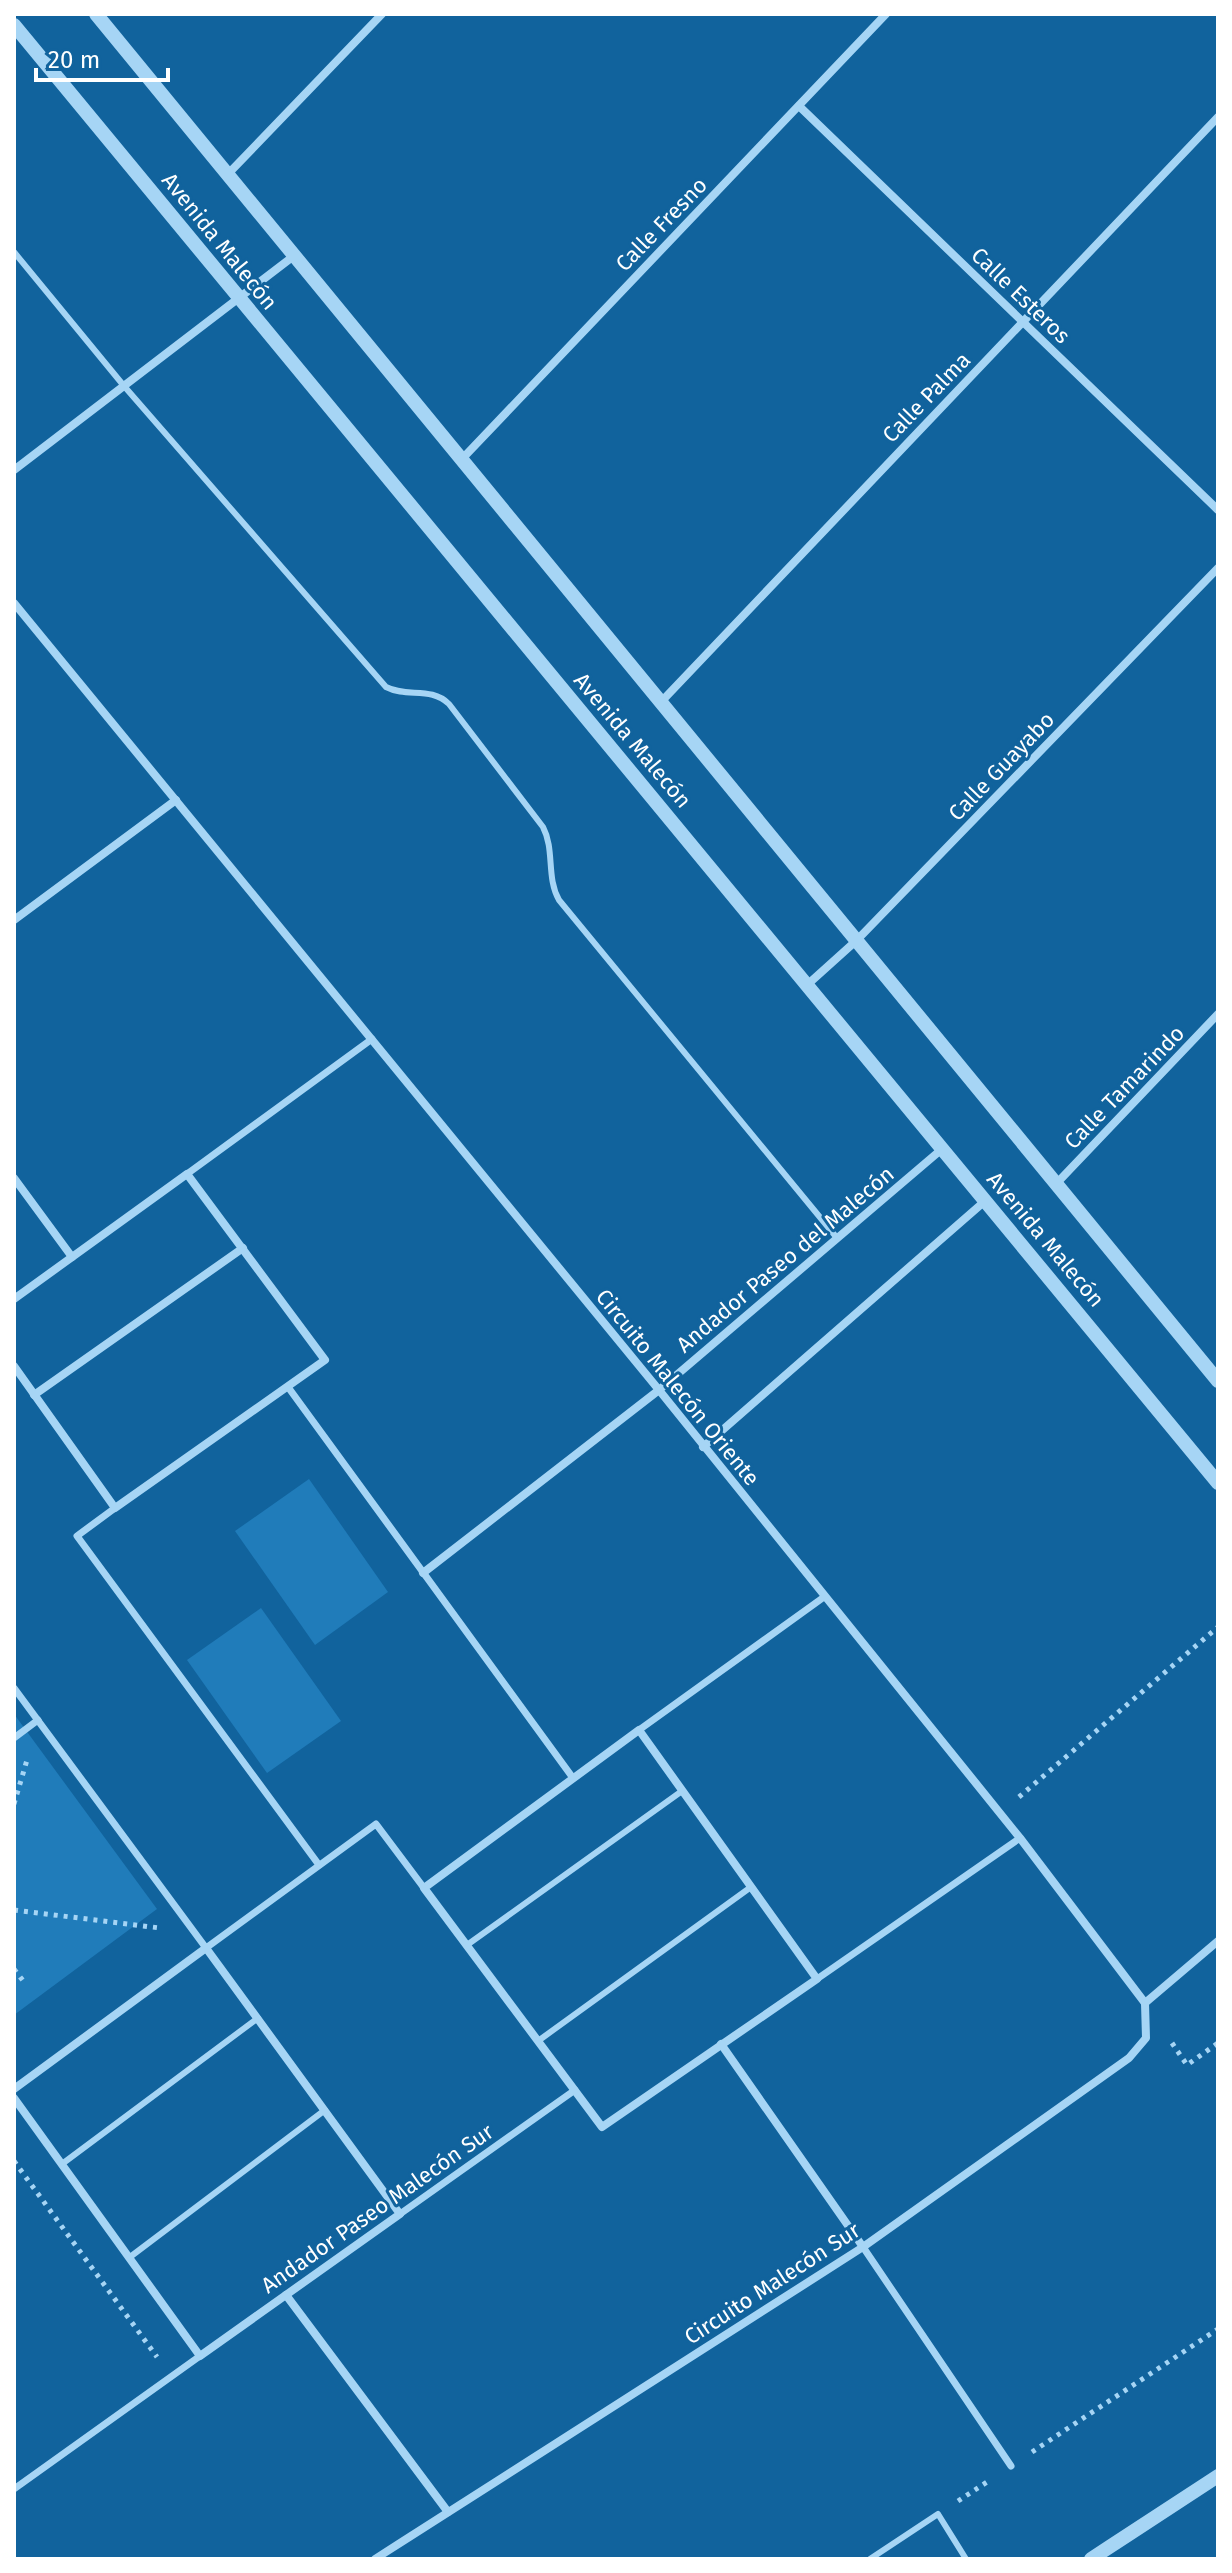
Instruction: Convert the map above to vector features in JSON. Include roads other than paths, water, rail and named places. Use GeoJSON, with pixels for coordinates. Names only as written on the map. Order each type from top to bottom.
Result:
{"type":"FeatureCollection","features":[{"type":"Feature","properties":{"kind":"street","name":"Avenida Malecón"},"geometry":{"type":"LineString","coordinates":[[96,14],[1218,1381]]}},
{"type":"Feature","properties":{"kind":"street"},"geometry":{"type":"LineString","coordinates":[[228,174],[382,14]]}},
{"type":"Feature","properties":{"kind":"street","name":"Calle Fresno"},"geometry":{"type":"LineString","coordinates":[[462,459],[886,14]]}},
{"type":"Feature","properties":{"kind":"street","name":"Avenida Malecón"},"geometry":{"type":"LineString","coordinates":[[14,25],[985,1201],[1216,1476]]}},
{"type":"Feature","properties":{"kind":"street","name":"Calle Esteros"},"geometry":{"type":"LineString","coordinates":[[799,106],[1218,510]]}},
{"type":"Feature","properties":{"kind":"street","name":"Calle Palma"},"geometry":{"type":"LineString","coordinates":[[661,702],[1218,117]]}},
{"type":"Feature","properties":{"kind":"street"},"geometry":{"type":"LineString","coordinates":[[14,470],[295,255]]}},
{"type":"Feature","properties":{"kind":"street","name":"Calle Guayabo"},"geometry":{"type":"LineString","coordinates":[[807,985],[857,940],[1218,568]]}},
{"type":"Feature","properties":{"kind":"street","name":"Circuito Malecón Oriente"},"geometry":{"type":"LineString","coordinates":[[14,603],[659,1390],[1020,1838],[1145,2003]]}},
{"type":"Feature","properties":{"kind":"street"},"geometry":{"type":"LineString","coordinates":[[14,920],[176,800]]}},
{"type":"Feature","properties":{"kind":"street","name":"Calle Tamarindo"},"geometry":{"type":"LineString","coordinates":[[1056,1184],[1218,1014]]}},
{"type":"Feature","properties":{"kind":"street"},"geometry":{"type":"LineString","coordinates":[[14,1299],[372,1039]]}},
{"type":"Feature","properties":{"kind":"street","name":"Andador Paseo del Malecón"},"geometry":{"type":"LineString","coordinates":[[423,1573],[659,1390],[942,1149]]}},
{"type":"Feature","properties":{"kind":"street"},"geometry":{"type":"LineString","coordinates":[[187,1174],[325,1360],[77,1536],[319,1865]]}},
{"type":"Feature","properties":{"kind":"street"},"geometry":{"type":"LineString","coordinates":[[14,1178],[72,1257]]}},
{"type":"Feature","properties":{"kind":"street"},"geometry":{"type":"LineString","coordinates":[[703,1447],[985,1201]]}},
{"type":"Feature","properties":{"kind":"street"},"geometry":{"type":"LineString","coordinates":[[34,1395],[243,1248]]}},
{"type":"Feature","properties":{"kind":"street"},"geometry":{"type":"LineString","coordinates":[[14,1366],[115,1508]]}},
{"type":"Feature","properties":{"kind":"street"},"geometry":{"type":"LineString","coordinates":[[288,1387],[573,1778]]}},
{"type":"Feature","properties":{"kind":"street"},"geometry":{"type":"LineString","coordinates":[[424,1888],[824,1597]]}},
{"type":"Feature","properties":{"kind":"street"},"geometry":{"type":"LineString","coordinates":[[14,1688],[400,2214]]}},
{"type":"Feature","properties":{"kind":"street"},"geometry":{"type":"LineString","coordinates":[[14,1738],[38,1720]]}},
{"type":"Feature","properties":{"kind":"street"},"geometry":{"type":"LineString","coordinates":[[639,1730],[817,1979]]}},
{"type":"Feature","properties":{"kind":"street"},"geometry":{"type":"LineString","coordinates":[[14,2089],[376,1824],[602,2127],[1020,1838]]}},
{"type":"Feature","properties":{"kind":"street"},"geometry":{"type":"LineString","coordinates":[[1145,2003],[1218,1941]]}},
{"type":"Feature","properties":{"kind":"street","name":"Circuito Malecón Sur"},"geometry":{"type":"LineString","coordinates":[[375,2559],[863,2247],[1129,2058],[1146,2038],[1145,2003]]}},
{"type":"Feature","properties":{"kind":"street"},"geometry":{"type":"LineString","coordinates":[[721,2044],[1011,2466]]}},
{"type":"Feature","properties":{"kind":"street","name":"Andador Paseo Malecón Sur"},"geometry":{"type":"LineString","coordinates":[[200,2356],[575,2090]]}},
{"type":"Feature","properties":{"kind":"street"},"geometry":{"type":"LineString","coordinates":[[14,2098],[200,2356],[14,2489]]}},
{"type":"Feature","properties":{"kind":"street"},"geometry":{"type":"LineString","coordinates":[[286,2295],[448,2512]]}},
{"type":"Feature","properties":{"kind":"street"},"geometry":{"type":"LineString","coordinates":[[1091,2559],[1218,2476]]}},
{"type":"Feature","properties":{"kind":"lane"},"geometry":{"type":"LineString","coordinates":[[14,252],[124,386],[386,687],[393,691],[434,693],[449,704],[543,827],[549,841],[553,885],[559,900],[837,1238]]}},
{"type":"Feature","properties":{"kind":"lane"},"geometry":{"type":"LineString","coordinates":[[467,1945],[682,1791]]}},
{"type":"Feature","properties":{"kind":"lane"},"geometry":{"type":"LineString","coordinates":[[538,2041],[751,1887]]}},
{"type":"Feature","properties":{"kind":"lane"},"geometry":{"type":"LineString","coordinates":[[62,2164],[258,2018]]}},
{"type":"Feature","properties":{"kind":"lane"},"geometry":{"type":"LineString","coordinates":[[130,2257],[325,2110]]}},
{"type":"Feature","properties":{"kind":"lane"},"geometry":{"type":"LineString","coordinates":[[870,2559],[938,2514],[966,2559]]}}]}
